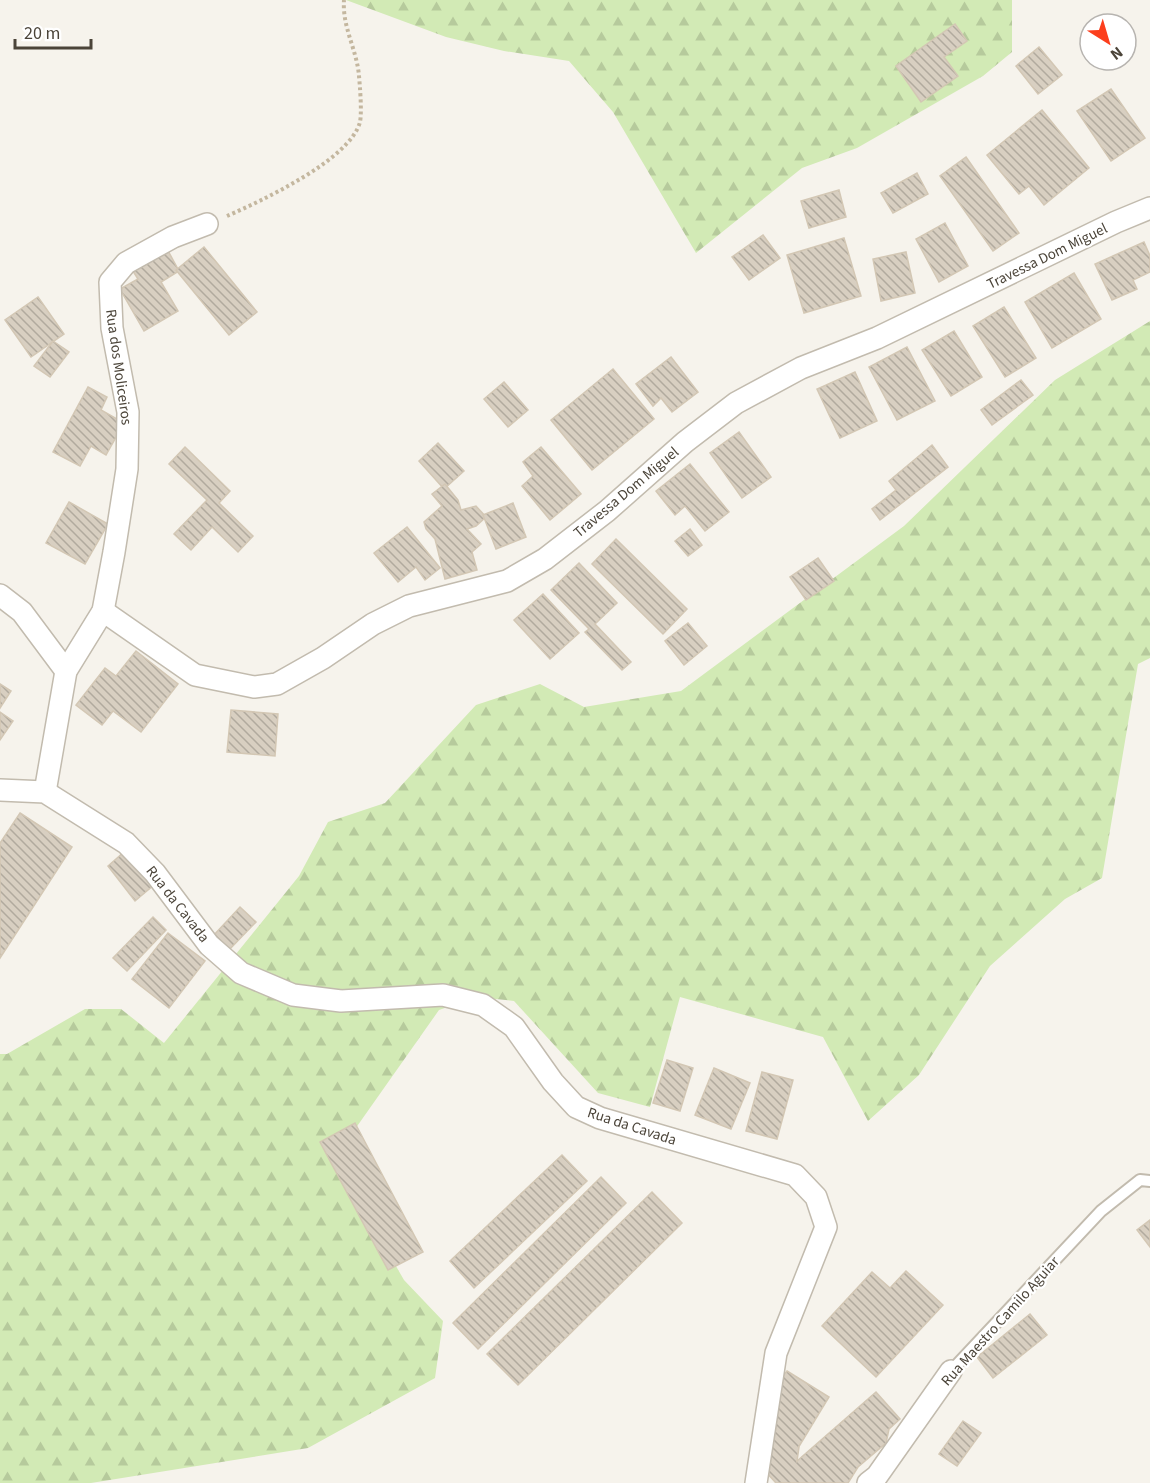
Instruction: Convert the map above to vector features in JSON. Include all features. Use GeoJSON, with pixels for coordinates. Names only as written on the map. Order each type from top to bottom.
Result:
{"type":"FeatureCollection","features":[{"type":"Feature","properties":{"kind":"street","name":"Travessa Dom Miguel"},"geometry":{"type":"LineString","coordinates":[[103,610],[195,675],[255,687],[277,684],[322,658],[373,624],[409,606],[507,581],[544,559],[607,511],[685,442],[736,403],[801,368],[877,338],[1116,222],[1150,208]]}},
{"type":"Feature","properties":{"kind":"street","name":"Rua dos Moliceiros"},"geometry":{"type":"LineString","coordinates":[[45,792],[66,670],[103,610],[127,469],[128,412],[112,328],[110,282],[126,263],[173,237],[207,224]]}},
{"type":"Feature","properties":{"kind":"street"},"geometry":{"type":"LineString","coordinates":[[0,595],[22,612],[66,670]]}},
{"type":"Feature","properties":{"kind":"street"},"geometry":{"type":"LineString","coordinates":[[0,790],[45,792]]}},
{"type":"Feature","properties":{"kind":"street","name":"Rua da Cavada"},"geometry":{"type":"LineString","coordinates":[[45,792],[126,843],[155,873],[209,945],[241,973],[293,995],[341,1001],[442,995],[483,1005],[514,1027],[554,1082],[576,1107],[600,1118],[795,1174],[816,1197],[826,1227],[776,1353],[756,1483]]}},
{"type":"Feature","properties":{"kind":"street","name":"Rua Maestro Camilo Aguiar"},"geometry":{"type":"LineString","coordinates":[[868,1483],[877,1476],[951,1371]]}},
{"type":"Feature","properties":{"kind":"lane","name":"Rua Maestro Camilo Aguiar"},"geometry":{"type":"LineString","coordinates":[[951,1371],[1101,1211],[1140,1180],[1150,1181]]}},
{"type":"Feature","properties":{"kind":"path"},"geometry":{"type":"LineString","coordinates":[[207,224],[271,196],[344,148],[360,123],[359,74],[343,14],[344,0]]}},
{"type":"Feature","properties":{"kind":"green space"},"geometry":{"type":"Polygon","coordinates":[[[346,0],[1012,0],[1012,52],[983,76],[857,148],[802,168],[696,253],[613,112],[569,61],[504,51],[446,37],[346,0]]]}},
{"type":"Feature","properties":{"kind":"green space"},"geometry":{"type":"Polygon","coordinates":[[[1150,321],[1150,658],[1138,664],[1102,878],[1065,899],[990,966],[919,1075],[868,1121],[823,1037],[680,997],[650,1107],[598,1093],[514,1001],[477,997],[439,1010],[334,1159],[404,1280],[443,1321],[435,1378],[308,1448],[91,1483],[0,1483],[0,1054],[7,1054],[85,1009],[121,1009],[164,1043],[299,876],[328,822],[385,803],[476,705],[540,684],[584,707],[681,691],[904,526],[1055,380],[1150,321]]]}},
{"type":"Feature","properties":{"kind":"building"},"geometry":{"type":"Polygon","coordinates":[[[955,24],[967,41],[944,57],[958,76],[921,102],[896,66],[955,24]]]}},
{"type":"Feature","properties":{"kind":"building"},"geometry":{"type":"Polygon","coordinates":[[[1039,47],[1062,75],[1038,94],[1016,66],[1039,47]]]}},
{"type":"Feature","properties":{"kind":"building"},"geometry":{"type":"Polygon","coordinates":[[[1111,89],[1145,138],[1111,161],[1077,111],[1111,89]]]}},
{"type":"Feature","properties":{"kind":"building"},"geometry":{"type":"Polygon","coordinates":[[[1042,110],[1089,168],[1044,205],[1029,186],[1019,194],[987,155],[1042,110]]]}},
{"type":"Feature","properties":{"kind":"building"},"geometry":{"type":"Polygon","coordinates":[[[966,157],[1019,233],[993,251],[940,176],[966,157]]]}},
{"type":"Feature","properties":{"kind":"building"},"geometry":{"type":"Polygon","coordinates":[[[917,173],[928,194],[893,213],[881,193],[917,173]]]}},
{"type":"Feature","properties":{"kind":"building"},"geometry":{"type":"Polygon","coordinates":[[[839,190],[846,217],[809,228],[801,201],[839,190]]]}},
{"type":"Feature","properties":{"kind":"building"},"geometry":{"type":"Polygon","coordinates":[[[945,223],[968,266],[939,282],[916,239],[945,223]]]}},
{"type":"Feature","properties":{"kind":"building"},"geometry":{"type":"Polygon","coordinates":[[[763,235],[780,258],[749,280],[732,257],[763,235]]]}},
{"type":"Feature","properties":{"kind":"building"},"geometry":{"type":"Polygon","coordinates":[[[844,238],[861,296],[804,313],[787,255],[844,238]]]}},
{"type":"Feature","properties":{"kind":"building"},"geometry":{"type":"Polygon","coordinates":[[[1144,242],[1150,256],[1150,272],[1133,280],[1137,289],[1112,300],[1095,264],[1144,242]]]}},
{"type":"Feature","properties":{"kind":"building"},"geometry":{"type":"Polygon","coordinates":[[[166,247],[179,271],[161,282],[178,311],[144,331],[120,289],[138,279],[131,268],[166,247]]]}},
{"type":"Feature","properties":{"kind":"building"},"geometry":{"type":"Polygon","coordinates":[[[204,247],[257,312],[229,335],[176,270],[204,247]]]}},
{"type":"Feature","properties":{"kind":"building"},"geometry":{"type":"Polygon","coordinates":[[[906,252],[915,293],[881,301],[873,259],[906,252]]]}},
{"type":"Feature","properties":{"kind":"building"},"geometry":{"type":"Polygon","coordinates":[[[1074,273],[1101,319],[1052,348],[1025,302],[1074,273]]]}},
{"type":"Feature","properties":{"kind":"building"},"geometry":{"type":"Polygon","coordinates":[[[38,297],[64,334],[31,357],[5,320],[38,297]]]}},
{"type":"Feature","properties":{"kind":"building"},"geometry":{"type":"Polygon","coordinates":[[[1004,307],[1036,358],[1005,377],[973,326],[1004,307]]]}},
{"type":"Feature","properties":{"kind":"building"},"geometry":{"type":"Polygon","coordinates":[[[954,331],[982,377],[951,396],[922,350],[954,331]]]}},
{"type":"Feature","properties":{"kind":"building"},"geometry":{"type":"Polygon","coordinates":[[[53,341],[69,352],[50,377],[34,366],[53,341]]]}},
{"type":"Feature","properties":{"kind":"building"},"geometry":{"type":"Polygon","coordinates":[[[907,347],[935,401],[897,420],[869,367],[907,347]]]}},
{"type":"Feature","properties":{"kind":"building"},"geometry":{"type":"Polygon","coordinates":[[[671,357],[698,392],[672,412],[661,398],[653,406],[636,384],[671,357]]]}},
{"type":"Feature","properties":{"kind":"building"},"geometry":{"type":"Polygon","coordinates":[[[613,369],[654,419],[592,470],[551,420],[613,369]]]}},
{"type":"Feature","properties":{"kind":"building"},"geometry":{"type":"Polygon","coordinates":[[[855,372],[877,421],[840,438],[817,389],[855,372]]]}},
{"type":"Feature","properties":{"kind":"building"},"geometry":{"type":"Polygon","coordinates":[[[1021,380],[1033,395],[992,425],[981,410],[1021,380]]]}},
{"type":"Feature","properties":{"kind":"building"},"geometry":{"type":"Polygon","coordinates":[[[504,382],[528,410],[508,427],[484,399],[504,382]]]}},
{"type":"Feature","properties":{"kind":"building"},"geometry":{"type":"Polygon","coordinates":[[[88,387],[107,397],[101,410],[124,423],[106,455],[91,446],[80,466],[53,452],[88,387]]]}},
{"type":"Feature","properties":{"kind":"building"},"geometry":{"type":"Polygon","coordinates":[[[739,432],[771,477],[742,498],[710,453],[739,432]]]}},
{"type":"Feature","properties":{"kind":"building"},"geometry":{"type":"Polygon","coordinates":[[[438,443],[464,471],[444,489],[419,461],[438,443]]]}},
{"type":"Feature","properties":{"kind":"building"},"geometry":{"type":"Polygon","coordinates":[[[932,445],[948,467],[880,520],[872,509],[896,490],[889,481],[932,445]]]}},
{"type":"Feature","properties":{"kind":"building"},"geometry":{"type":"Polygon","coordinates":[[[185,447],[230,491],[219,503],[253,536],[238,552],[212,527],[191,550],[174,534],[207,500],[169,464],[185,447]]]}},
{"type":"Feature","properties":{"kind":"building"},"geometry":{"type":"Polygon","coordinates":[[[541,447],[581,494],[550,520],[522,486],[533,476],[523,462],[541,447]]]}},
{"type":"Feature","properties":{"kind":"building"},"geometry":{"type":"Polygon","coordinates":[[[690,464],[729,512],[705,531],[685,506],[675,515],[656,491],[690,464]]]}},
{"type":"Feature","properties":{"kind":"building"},"geometry":{"type":"Polygon","coordinates":[[[445,484],[458,500],[461,510],[476,506],[486,517],[476,526],[467,529],[481,544],[472,552],[477,570],[445,579],[435,539],[426,529],[424,522],[442,506],[432,494],[445,484]]]}},
{"type":"Feature","properties":{"kind":"building"},"geometry":{"type":"Polygon","coordinates":[[[69,502],[108,524],[85,564],[46,543],[69,502]]]}},
{"type":"Feature","properties":{"kind":"building"},"geometry":{"type":"Polygon","coordinates":[[[513,503],[526,537],[496,549],[483,515],[513,503]]]}},
{"type":"Feature","properties":{"kind":"building"},"geometry":{"type":"Polygon","coordinates":[[[407,527],[440,568],[425,580],[416,567],[398,582],[374,553],[407,527]]]}},
{"type":"Feature","properties":{"kind":"building"},"geometry":{"type":"Polygon","coordinates":[[[690,529],[702,545],[688,556],[675,541],[690,529]]]}},
{"type":"Feature","properties":{"kind":"building"},"geometry":{"type":"Polygon","coordinates":[[[616,539],[687,609],[663,634],[592,564],[616,539]]]}},
{"type":"Feature","properties":{"kind":"building"},"geometry":{"type":"Polygon","coordinates":[[[818,558],[834,581],[806,600],[790,577],[818,558]]]}},
{"type":"Feature","properties":{"kind":"building"},"geometry":{"type":"Polygon","coordinates":[[[579,563],[617,603],[595,624],[631,662],[622,670],[585,632],[589,629],[551,590],[579,563]]]}},
{"type":"Feature","properties":{"kind":"building"},"geometry":{"type":"Polygon","coordinates":[[[543,594],[579,633],[550,659],[514,620],[543,594]]]}},
{"type":"Feature","properties":{"kind":"building"},"geometry":{"type":"Polygon","coordinates":[[[688,623],[707,646],[684,665],[665,641],[688,623]]]}},
{"type":"Feature","properties":{"kind":"building"},"geometry":{"type":"Polygon","coordinates":[[[136,651],[178,684],[141,732],[113,711],[102,725],[76,705],[105,668],[116,676],[136,651]]]}},
{"type":"Feature","properties":{"kind":"building"},"geometry":{"type":"Polygon","coordinates":[[[0,684],[11,691],[0,708],[0,684]]]}},
{"type":"Feature","properties":{"kind":"building"},"geometry":{"type":"Polygon","coordinates":[[[231,710],[278,714],[275,756],[227,752],[231,710]]]}},
{"type":"Feature","properties":{"kind":"building"},"geometry":{"type":"Polygon","coordinates":[[[0,712],[13,721],[0,740],[0,712]]]}},
{"type":"Feature","properties":{"kind":"building"},"geometry":{"type":"Polygon","coordinates":[[[20,813],[72,847],[0,958],[0,843],[20,813]]]}},
{"type":"Feature","properties":{"kind":"building"},"geometry":{"type":"Polygon","coordinates":[[[125,851],[154,885],[135,901],[108,866],[125,851]]]}},
{"type":"Feature","properties":{"kind":"building"},"geometry":{"type":"Polygon","coordinates":[[[240,907],[256,922],[228,951],[213,936],[240,907]]]}},
{"type":"Feature","properties":{"kind":"building"},"geometry":{"type":"Polygon","coordinates":[[[153,917],[166,930],[127,971],[113,958],[153,917]]]}},
{"type":"Feature","properties":{"kind":"building"},"geometry":{"type":"Polygon","coordinates":[[[168,933],[205,961],[169,1008],[132,979],[168,933]]]}},
{"type":"Feature","properties":{"kind":"building"},"geometry":{"type":"Polygon","coordinates":[[[667,1060],[693,1068],[680,1111],[653,1103],[667,1060]]]}},
{"type":"Feature","properties":{"kind":"building"},"geometry":{"type":"Polygon","coordinates":[[[714,1068],[750,1083],[731,1129],[695,1115],[714,1068]]]}},
{"type":"Feature","properties":{"kind":"building"},"geometry":{"type":"Polygon","coordinates":[[[762,1072],[793,1080],[777,1139],[746,1131],[762,1072]]]}},
{"type":"Feature","properties":{"kind":"building"},"geometry":{"type":"Polygon","coordinates":[[[355,1123],[423,1252],[388,1270],[320,1142],[355,1123]]]}},
{"type":"Feature","properties":{"kind":"building"},"geometry":{"type":"Polygon","coordinates":[[[562,1155],[587,1181],[474,1288],[450,1261],[562,1155]]]}},
{"type":"Feature","properties":{"kind":"building"},"geometry":{"type":"Polygon","coordinates":[[[601,1177],[626,1203],[478,1349],[453,1323],[601,1177]]]}},
{"type":"Feature","properties":{"kind":"building"},"geometry":{"type":"Polygon","coordinates":[[[652,1192],[682,1223],[518,1385],[487,1354],[652,1192]]]}},
{"type":"Feature","properties":{"kind":"building"},"geometry":{"type":"Polygon","coordinates":[[[1150,1220],[1150,1247],[1137,1230],[1150,1220]]]}},
{"type":"Feature","properties":{"kind":"building"},"geometry":{"type":"Polygon","coordinates":[[[906,1271],[943,1305],[876,1377],[822,1326],[872,1272],[890,1288],[906,1271]]]}},
{"type":"Feature","properties":{"kind":"building"},"geometry":{"type":"Polygon","coordinates":[[[1030,1314],[1047,1335],[993,1378],[977,1357],[1030,1314]]]}},
{"type":"Feature","properties":{"kind":"building"},"geometry":{"type":"Polygon","coordinates":[[[787,1371],[829,1397],[798,1448],[797,1461],[876,1392],[900,1419],[889,1429],[886,1443],[858,1467],[848,1483],[776,1483],[765,1471],[783,1376],[787,1371]]]}},
{"type":"Feature","properties":{"kind":"building"},"geometry":{"type":"Polygon","coordinates":[[[963,1421],[981,1433],[957,1466],[939,1454],[963,1421]]]}}]}
